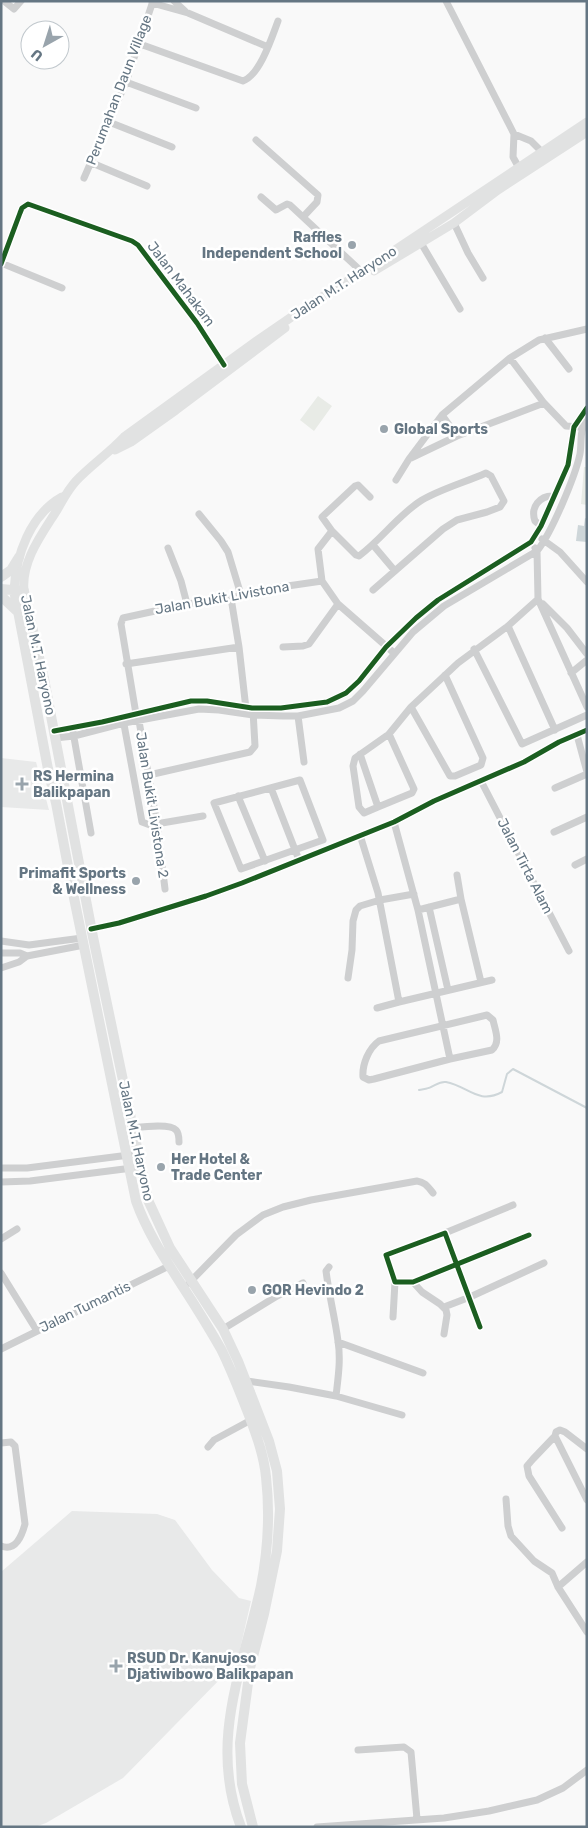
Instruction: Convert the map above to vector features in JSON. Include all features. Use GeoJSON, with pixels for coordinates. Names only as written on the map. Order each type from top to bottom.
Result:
{"type":"FeatureCollection","features":[{"type":"Feature","properties":{"kind":"highway"},"geometry":{"type":"LineString","coordinates":[[1,577],[11,570],[19,557]]}},
{"type":"Feature","properties":{"kind":"highway"},"geometry":{"type":"LineString","coordinates":[[1,589],[19,591]]}},
{"type":"Feature","properties":{"kind":"highway","name":"Jalan M.T. Haryono"},"geometry":{"type":"LineString","coordinates":[[19,591],[17,612],[83,941],[135,1168],[151,1209],[241,1394],[263,1456],[268,1502],[266,1552],[252,1621],[235,1686],[226,1753],[229,1781],[241,1827]]}},
{"type":"Feature","properties":{"kind":"highway","name":"Jalan M.T. Haryono"},"geometry":{"type":"LineString","coordinates":[[19,591],[55,735],[91,929],[132,1128],[132,1154]]}},
{"type":"Feature","properties":{"kind":"highway"},"geometry":{"type":"LineString","coordinates":[[1,596],[17,612]]}},
{"type":"Feature","properties":{"kind":"highway","name":"Jalan M.T. Haryono"},"geometry":{"type":"LineString","coordinates":[[135,1168],[136,1201],[144,1222],[169,1266],[223,1329],[247,1382],[277,1471],[280,1509],[277,1551],[250,1668],[240,1743],[242,1784],[253,1827]]}},
{"type":"Feature","properties":{"kind":"main road","name":"Jalan M.T. Haryono"},"geometry":{"type":"LineString","coordinates":[[218,374],[224,366],[309,305],[521,171],[587,122]]}},
{"type":"Feature","properties":{"kind":"main road","name":"Jalan M.T. Haryono"},"geometry":{"type":"LineString","coordinates":[[545,155],[587,132]]}},
{"type":"Feature","properties":{"kind":"main road","name":"Jalan M.T. Haryono"},"geometry":{"type":"LineString","coordinates":[[19,591],[29,559],[63,497],[76,481],[108,454],[124,437],[324,301],[454,223],[521,171]]}},
{"type":"Feature","properties":{"kind":"main road","name":"Jalan M.T. Haryono"},"geometry":{"type":"LineString","coordinates":[[19,591],[19,557],[24,544],[42,513],[50,504],[63,497]]}},
{"type":"Feature","properties":{"kind":"street"},"geometry":{"type":"LineString","coordinates":[[4,1],[14,8],[21,1]]}},
{"type":"Feature","properties":{"kind":"street"},"geometry":{"type":"LineString","coordinates":[[174,1],[188,13]]}},
{"type":"Feature","properties":{"kind":"street"},"geometry":{"type":"LineString","coordinates":[[446,1],[514,134],[513,157],[521,171]]}},
{"type":"Feature","properties":{"kind":"street"},"geometry":{"type":"LineString","coordinates":[[153,2],[188,13],[268,47]]}},
{"type":"Feature","properties":{"kind":"street","name":"Perumahan Daun Village"},"geometry":{"type":"LineString","coordinates":[[84,178],[126,82],[153,2]]}},
{"type":"Feature","properties":{"kind":"street"},"geometry":{"type":"LineString","coordinates":[[140,44],[243,81],[247,80],[256,68],[268,47],[278,21]]}},
{"type":"Feature","properties":{"kind":"street"},"geometry":{"type":"LineString","coordinates":[[126,82],[196,108]]}},
{"type":"Feature","properties":{"kind":"street"},"geometry":{"type":"LineString","coordinates":[[109,122],[172,147]]}},
{"type":"Feature","properties":{"kind":"street"},"geometry":{"type":"LineString","coordinates":[[514,134],[531,141],[545,155]]}},
{"type":"Feature","properties":{"kind":"street"},"geometry":{"type":"LineString","coordinates":[[256,140],[318,195],[317,202],[303,217]]}},
{"type":"Feature","properties":{"kind":"street"},"geometry":{"type":"LineString","coordinates":[[92,163],[147,186]]}},
{"type":"Feature","properties":{"kind":"street"},"geometry":{"type":"LineString","coordinates":[[261,197],[276,210],[288,204],[362,272]]}},
{"type":"Feature","properties":{"kind":"street","name":"Jalan Mahakam"},"geometry":{"type":"LineString","coordinates":[[1,264],[22,208],[28,204],[132,241],[142,250],[197,323],[224,366]]}},
{"type":"Feature","properties":{"kind":"street"},"geometry":{"type":"LineString","coordinates":[[454,223],[468,253],[484,278]]}},
{"type":"Feature","properties":{"kind":"street"},"geometry":{"type":"LineString","coordinates":[[421,243],[460,309]]}},
{"type":"Feature","properties":{"kind":"street"},"geometry":{"type":"LineString","coordinates":[[1,264],[62,288]]}},
{"type":"Feature","properties":{"kind":"street"},"geometry":{"type":"LineString","coordinates":[[396,480],[409,459],[442,416],[510,358],[538,340],[587,328]]}},
{"type":"Feature","properties":{"kind":"street"},"geometry":{"type":"LineString","coordinates":[[545,338],[569,369]]}},
{"type":"Feature","properties":{"kind":"street"},"geometry":{"type":"LineString","coordinates":[[510,358],[544,403],[566,426],[581,425]]}},
{"type":"Feature","properties":{"kind":"street"},"geometry":{"type":"LineString","coordinates":[[409,459],[457,436],[544,403]]}},
{"type":"Feature","properties":{"kind":"street"},"geometry":{"type":"LineString","coordinates":[[249,711],[294,708],[327,702],[346,694],[386,647],[438,600],[532,542],[568,465],[587,408]]}},
{"type":"Feature","properties":{"kind":"street"},"geometry":{"type":"LineString","coordinates":[[442,416],[457,436]]}},
{"type":"Feature","properties":{"kind":"street"},"geometry":{"type":"LineString","coordinates":[[55,735],[72,727],[199,709],[249,711],[298,716],[339,708],[353,701],[413,632],[444,606],[537,551],[545,541],[574,473],[580,454],[581,425]]}},
{"type":"Feature","properties":{"kind":"street"},"geometry":{"type":"LineString","coordinates":[[370,497],[358,485],[322,517],[332,531],[356,556],[359,556],[373,545],[408,511],[423,500],[486,473],[491,476],[504,501],[502,505],[486,512],[457,520],[443,529],[373,590]]}},
{"type":"Feature","properties":{"kind":"street"},"geometry":{"type":"LineString","coordinates":[[541,526],[535,521],[533,516],[534,507],[536,503],[544,498],[554,496]]}},
{"type":"Feature","properties":{"kind":"street"},"geometry":{"type":"LineString","coordinates":[[199,514],[228,552],[241,595]]}},
{"type":"Feature","properties":{"kind":"street"},"geometry":{"type":"LineString","coordinates":[[332,531],[318,549],[322,581],[338,604],[394,654]]}},
{"type":"Feature","properties":{"kind":"street"},"geometry":{"type":"LineString","coordinates":[[536,535],[560,552],[587,582]]}},
{"type":"Feature","properties":{"kind":"street"},"geometry":{"type":"LineString","coordinates":[[532,542],[537,551],[538,599],[587,708]]}},
{"type":"Feature","properties":{"kind":"street"},"geometry":{"type":"LineString","coordinates":[[373,545],[395,571]]}},
{"type":"Feature","properties":{"kind":"street"},"geometry":{"type":"LineString","coordinates":[[168,548],[188,604]]}},
{"type":"Feature","properties":{"kind":"street","name":"Jalan Bukit Livistona"},"geometry":{"type":"LineString","coordinates":[[123,618],[188,604],[322,581]]}},
{"type":"Feature","properties":{"kind":"street"},"geometry":{"type":"LineString","coordinates":[[149,775],[250,752],[255,746],[231,598]]}},
{"type":"Feature","properties":{"kind":"street"},"geometry":{"type":"LineString","coordinates":[[389,734],[414,789],[412,793],[364,813],[359,808],[353,766],[354,761],[360,754],[389,734],[412,708],[474,649],[508,626],[538,599]]}},
{"type":"Feature","properties":{"kind":"street"},"geometry":{"type":"LineString","coordinates":[[538,599],[567,628],[587,654]]}},
{"type":"Feature","properties":{"kind":"street"},"geometry":{"type":"LineString","coordinates":[[283,647],[309,644],[338,604]]}},
{"type":"Feature","properties":{"kind":"street","name":"Jalan Bukit Livistona 2"},"geometry":{"type":"LineString","coordinates":[[123,618],[120,624],[126,664],[135,718],[149,775],[165,889]]}},
{"type":"Feature","properties":{"kind":"street"},"geometry":{"type":"LineString","coordinates":[[508,626],[555,730]]}},
{"type":"Feature","properties":{"kind":"street"},"geometry":{"type":"LineString","coordinates":[[126,664],[239,647]]}},
{"type":"Feature","properties":{"kind":"street"},"geometry":{"type":"LineString","coordinates":[[474,649],[522,744],[587,715]]}},
{"type":"Feature","properties":{"kind":"street"},"geometry":{"type":"LineString","coordinates":[[571,673],[587,660]]}},
{"type":"Feature","properties":{"kind":"street"},"geometry":{"type":"LineString","coordinates":[[412,708],[450,776],[455,776],[481,765],[483,758],[445,676]]}},
{"type":"Feature","properties":{"kind":"street"},"geometry":{"type":"LineString","coordinates":[[336,699],[339,708]]}},
{"type":"Feature","properties":{"kind":"street"},"geometry":{"type":"LineString","coordinates":[[298,716],[304,762]]}},
{"type":"Feature","properties":{"kind":"street"},"geometry":{"type":"LineString","coordinates":[[55,735],[74,736],[123,719]]}},
{"type":"Feature","properties":{"kind":"street"},"geometry":{"type":"LineString","coordinates":[[123,719],[141,819],[146,825],[203,816]]}},
{"type":"Feature","properties":{"kind":"street"},"geometry":{"type":"LineString","coordinates":[[72,727],[91,833]]}},
{"type":"Feature","properties":{"kind":"street"},"geometry":{"type":"LineString","coordinates":[[91,929],[119,923],[206,896],[394,822],[434,801],[524,762],[559,742],[587,730]]}},
{"type":"Feature","properties":{"kind":"street"},"geometry":{"type":"LineString","coordinates":[[555,788],[587,773],[577,734]]}},
{"type":"Feature","properties":{"kind":"street"},"geometry":{"type":"LineString","coordinates":[[360,754],[378,807]]}},
{"type":"Feature","properties":{"kind":"street"},"geometry":{"type":"LineString","coordinates":[[300,780],[323,840],[241,869],[214,802],[238,796],[300,780]]}},
{"type":"Feature","properties":{"kind":"street","name":"Jalan Tirta Alam"},"geometry":{"type":"LineString","coordinates":[[481,781],[569,951]]}},
{"type":"Feature","properties":{"kind":"street"},"geometry":{"type":"LineString","coordinates":[[271,788],[299,860]]}},
{"type":"Feature","properties":{"kind":"street"},"geometry":{"type":"LineString","coordinates":[[238,796],[264,861]]}},
{"type":"Feature","properties":{"kind":"street"},"geometry":{"type":"LineString","coordinates":[[554,832],[587,817]]}},
{"type":"Feature","properties":{"kind":"street"},"geometry":{"type":"LineString","coordinates":[[394,822],[418,910],[450,1059]]}},
{"type":"Feature","properties":{"kind":"street"},"geometry":{"type":"LineString","coordinates":[[360,834],[380,900],[399,1002]]}},
{"type":"Feature","properties":{"kind":"street"},"geometry":{"type":"LineString","coordinates":[[575,866],[587,859]]}},
{"type":"Feature","properties":{"kind":"street"},"geometry":{"type":"LineString","coordinates":[[457,875],[461,899],[482,982]]}},
{"type":"Feature","properties":{"kind":"street"},"geometry":{"type":"LineString","coordinates":[[348,978],[354,914],[360,906],[380,900],[414,894]]}},
{"type":"Feature","properties":{"kind":"street"},"geometry":{"type":"LineString","coordinates":[[418,910],[461,899]]}},
{"type":"Feature","properties":{"kind":"street"},"geometry":{"type":"LineString","coordinates":[[429,907],[448,990]]}},
{"type":"Feature","properties":{"kind":"street"},"geometry":{"type":"LineString","coordinates":[[1,941],[29,945],[83,941]]}},
{"type":"Feature","properties":{"kind":"street"},"geometry":{"type":"LineString","coordinates":[[1,968],[19,962],[27,956],[83,941]]}},
{"type":"Feature","properties":{"kind":"street"},"geometry":{"type":"LineString","coordinates":[[1,953],[20,953],[27,956]]}},
{"type":"Feature","properties":{"kind":"street"},"geometry":{"type":"LineString","coordinates":[[378,1008],[492,980]]}},
{"type":"Feature","properties":{"kind":"street"},"geometry":{"type":"LineString","coordinates":[[487,1015],[493,1020],[497,1041],[494,1049],[374,1079],[365,1079],[362,1073],[370,1052],[379,1041],[442,1027],[487,1015]]}},
{"type":"Feature","properties":{"kind":"street"},"geometry":{"type":"LineString","coordinates":[[132,1128],[167,1126],[173,1128],[178,1134],[179,1142]]}},
{"type":"Feature","properties":{"kind":"street"},"geometry":{"type":"LineString","coordinates":[[1,1168],[27,1168],[132,1154]]}},
{"type":"Feature","properties":{"kind":"street"},"geometry":{"type":"LineString","coordinates":[[90,1161],[92,1173]]}},
{"type":"Feature","properties":{"kind":"street"},"geometry":{"type":"LineString","coordinates":[[27,1168],[30,1181]]}},
{"type":"Feature","properties":{"kind":"street"},"geometry":{"type":"LineString","coordinates":[[1,1182],[30,1181],[135,1168]]}},
{"type":"Feature","properties":{"kind":"street"},"geometry":{"type":"LineString","coordinates":[[187,1285],[247,1226],[263,1215],[283,1207],[311,1200],[416,1182],[422,1182],[433,1193]]}},
{"type":"Feature","properties":{"kind":"street"},"geometry":{"type":"LineString","coordinates":[[393,1317],[395,1282],[386,1255],[513,1205]]}},
{"type":"Feature","properties":{"kind":"street"},"geometry":{"type":"LineString","coordinates":[[1,1239],[17,1230]]}},
{"type":"Feature","properties":{"kind":"street"},"geometry":{"type":"LineString","coordinates":[[445,1232],[480,1327]]}},
{"type":"Feature","properties":{"kind":"street"},"geometry":{"type":"LineString","coordinates":[[395,1282],[413,1282],[529,1235]]}},
{"type":"Feature","properties":{"kind":"street"},"geometry":{"type":"LineString","coordinates":[[444,1307],[544,1263]]}},
{"type":"Feature","properties":{"kind":"street","name":"Jalan Tumantis"},"geometry":{"type":"LineString","coordinates":[[1,1349],[169,1266]]}},
{"type":"Feature","properties":{"kind":"street"},"geometry":{"type":"LineString","coordinates":[[329,1267],[326,1271],[338,1342],[339,1370],[336,1396]]}},
{"type":"Feature","properties":{"kind":"street"},"geometry":{"type":"LineString","coordinates":[[1,1273],[37,1331]]}},
{"type":"Feature","properties":{"kind":"street"},"geometry":{"type":"LineString","coordinates":[[413,1282],[422,1292],[444,1307],[447,1315],[444,1334]]}},
{"type":"Feature","properties":{"kind":"street"},"geometry":{"type":"LineString","coordinates":[[223,1329],[277,1296],[303,1283]]}},
{"type":"Feature","properties":{"kind":"street"},"geometry":{"type":"LineString","coordinates":[[338,1342],[423,1373]]}},
{"type":"Feature","properties":{"kind":"street"},"geometry":{"type":"LineString","coordinates":[[247,1382],[289,1387],[336,1396],[402,1415]]}},
{"type":"Feature","properties":{"kind":"street"},"geometry":{"type":"LineString","coordinates":[[208,1446],[214,1440],[251,1420]]}},
{"type":"Feature","properties":{"kind":"street"},"geometry":{"type":"LineString","coordinates":[[562,1528],[529,1476],[527,1466],[532,1458],[555,1436],[556,1432],[562,1430],[587,1449]]}},
{"type":"Feature","properties":{"kind":"street"},"geometry":{"type":"LineString","coordinates":[[555,1436],[587,1500]]}},
{"type":"Feature","properties":{"kind":"street"},"geometry":{"type":"LineString","coordinates":[[1,1443],[11,1442],[15,1446],[24,1524],[21,1536],[14,1546],[9,1548],[1,1546]]}},
{"type":"Feature","properties":{"kind":"street"},"geometry":{"type":"LineString","coordinates":[[506,1499],[508,1526],[511,1536],[534,1561],[552,1573],[558,1587],[587,1632]]}},
{"type":"Feature","properties":{"kind":"street"},"geometry":{"type":"LineString","coordinates":[[558,1587],[587,1562]]}},
{"type":"Feature","properties":{"kind":"street"},"geometry":{"type":"LineString","coordinates":[[358,1750],[404,1747],[409,1749],[411,1752],[417,1819]]}},
{"type":"Feature","properties":{"kind":"street"},"geometry":{"type":"LineString","coordinates":[[317,1827],[417,1819],[446,1821],[537,1800],[562,1788],[587,1770]]}},
{"type":"Feature","properties":{"kind":"shaded area"},"geometry":{"type":"Polygon","coordinates":[[[318,396],[332,406],[314,431],[300,420],[318,396]]]}},
{"type":"Feature","properties":{"kind":"shaded area"},"geometry":{"type":"Polygon","coordinates":[[[584,467],[587,467],[587,505],[581,504],[584,467]]]}},
{"type":"Feature","properties":{"kind":"shaded area"},"geometry":{"type":"Polygon","coordinates":[[[585,518],[587,519],[587,542],[576,541],[578,525],[584,526],[585,518]]]}},
{"type":"Feature","properties":{"kind":"shaded area","name":"RS Hermina Balikpapan"},"geometry":{"type":"Polygon","coordinates":[[[1,758],[36,762],[49,810],[1,807],[1,758]]]}},
{"type":"Feature","properties":{"kind":"shaded area","name":"RSUD Dr. Kanujoso Djatiwibowo Balikpapan"},"geometry":{"type":"Polygon","coordinates":[[[72,1511],[157,1514],[175,1520],[212,1570],[239,1598],[251,1601],[238,1658],[225,1674],[123,1778],[46,1823],[35,1827],[1,1827],[1,1572],[72,1511]]]}},
{"type":"Feature","properties":{"kind":"waterway"},"geometry":{"type":"LineString","coordinates":[[419,1090],[446,1082],[480,1096],[494,1095],[502,1092],[507,1074],[513,1069],[587,1108]]}},
{"type":"Feature","properties":{"kind":"cycle path"},"geometry":{"type":"LineString","coordinates":[[1,264],[22,208],[28,204],[132,241],[138,245],[197,323],[224,365]]}},
{"type":"Feature","properties":{"kind":"cycle path"},"geometry":{"type":"LineString","coordinates":[[54,731],[191,701],[207,701],[252,708],[281,708],[327,702],[346,693],[359,681],[386,647],[438,600],[531,542],[541,526],[568,465],[574,427],[587,408]]}},
{"type":"Feature","properties":{"kind":"cycle path"},"geometry":{"type":"LineString","coordinates":[[91,929],[119,923],[242,883],[394,822],[434,801],[524,762],[559,742],[587,730]]}},
{"type":"Feature","properties":{"kind":"cycle path"},"geometry":{"type":"LineString","coordinates":[[480,1327],[445,1233],[386,1255],[395,1282],[413,1282],[529,1235]]}},
{"type":"Feature","properties":{"kind":"place","name":"Raffles Independent School"},"geometry":{"type":"Point","coordinates":[352,245]}},
{"type":"Feature","properties":{"kind":"place","name":"Global Sports"},"geometry":{"type":"Point","coordinates":[384,429]}},
{"type":"Feature","properties":{"kind":"place","name":"RS Hermina Balikpapan"},"geometry":{"type":"Point","coordinates":[22,784]}},
{"type":"Feature","properties":{"kind":"place","name":"Primafit Sports & Wellness"},"geometry":{"type":"Point","coordinates":[136,881]}},
{"type":"Feature","properties":{"kind":"place","name":"Her Hotel & Trade Center"},"geometry":{"type":"Point","coordinates":[161,1167]}},
{"type":"Feature","properties":{"kind":"place","name":"GOR Hevindo 2"},"geometry":{"type":"Point","coordinates":[252,1290]}},
{"type":"Feature","properties":{"kind":"place","name":"RSUD Dr. Kanujoso Djatiwibowo Balikpapan"},"geometry":{"type":"Point","coordinates":[116,1666]}}]}
